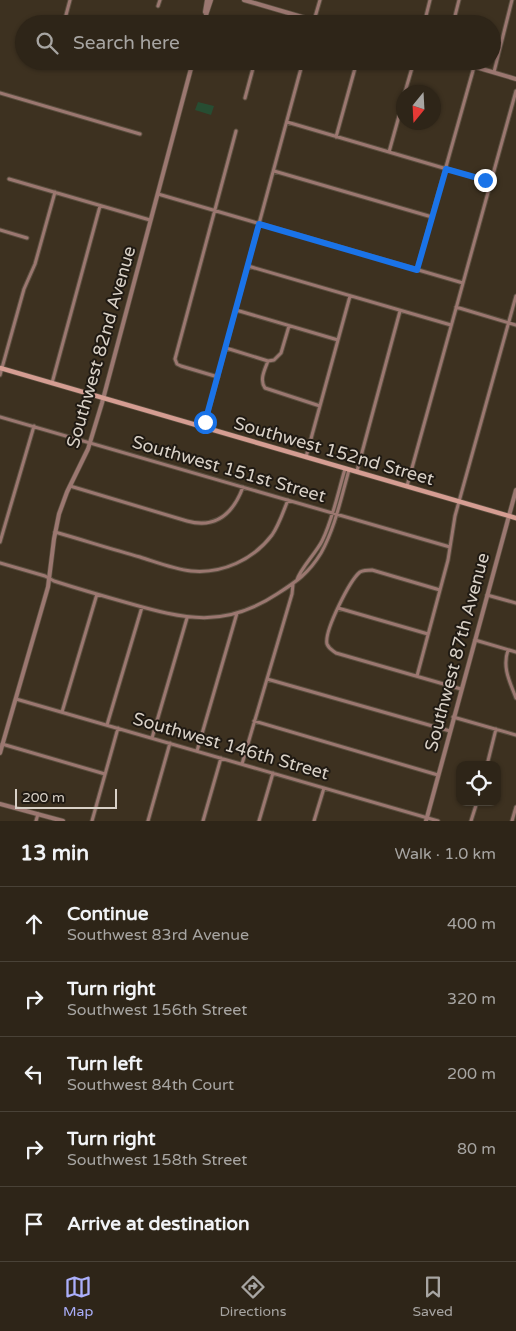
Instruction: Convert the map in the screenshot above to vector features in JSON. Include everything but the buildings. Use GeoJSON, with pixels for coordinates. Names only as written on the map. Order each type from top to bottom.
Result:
{"type":"FeatureCollection","features":[{"type":"Feature","properties":{"kind":"main road","name":"Southwest 152nd Street"},"geometry":{"type":"LineString","coordinates":[[1,368],[516,518]]}},
{"type":"Feature","properties":{"kind":"street"},"geometry":{"type":"LineString","coordinates":[[66,15],[70,0]]}},
{"type":"Feature","properties":{"kind":"street"},"geometry":{"type":"LineString","coordinates":[[158,6],[160,0]]}},
{"type":"Feature","properties":{"kind":"street"},"geometry":{"type":"LineString","coordinates":[[205,14],[207,0]]}},
{"type":"Feature","properties":{"kind":"street"},"geometry":{"type":"LineString","coordinates":[[205,14],[211,0]]}},
{"type":"Feature","properties":{"kind":"street"},"geometry":{"type":"LineString","coordinates":[[244,0],[292,15]]}},
{"type":"Feature","properties":{"kind":"street"},"geometry":{"type":"LineString","coordinates":[[316,15],[320,0]]}},
{"type":"Feature","properties":{"kind":"street"},"geometry":{"type":"LineString","coordinates":[[426,15],[430,0]]}},
{"type":"Feature","properties":{"kind":"street"},"geometry":{"type":"LineString","coordinates":[[455,15],[459,0]]}},
{"type":"Feature","properties":{"kind":"street"},"geometry":{"type":"LineString","coordinates":[[501,44],[512,0]]}},
{"type":"Feature","properties":{"kind":"street","name":"Southwest 82nd Avenue"},"geometry":{"type":"LineString","coordinates":[[0,753],[50,579],[55,532],[61,508],[90,443],[190,70]]}},
{"type":"Feature","properties":{"kind":"street"},"geometry":{"type":"LineString","coordinates":[[245,98],[252,70]]}},
{"type":"Feature","properties":{"kind":"street"},"geometry":{"type":"LineString","coordinates":[[204,428],[301,70]]}},
{"type":"Feature","properties":{"kind":"street"},"geometry":{"type":"LineString","coordinates":[[336,137],[355,70]]}},
{"type":"Feature","properties":{"kind":"street"},"geometry":{"type":"LineString","coordinates":[[407,85],[411,70]]}},
{"type":"Feature","properties":{"kind":"street"},"geometry":{"type":"LineString","coordinates":[[417,270],[473,70]]}},
{"type":"Feature","properties":{"kind":"street"},"geometry":{"type":"LineString","coordinates":[[486,70],[516,79]]}},
{"type":"Feature","properties":{"kind":"street"},"geometry":{"type":"LineString","coordinates":[[407,487],[516,91]]}},
{"type":"Feature","properties":{"kind":"street"},"geometry":{"type":"LineString","coordinates":[[0,93],[140,134]]}},
{"type":"Feature","properties":{"kind":"street"},"geometry":{"type":"LineString","coordinates":[[287,122],[491,182]]}},
{"type":"Feature","properties":{"kind":"street"},"geometry":{"type":"LineString","coordinates":[[389,152],[396,127]]}},
{"type":"Feature","properties":{"kind":"street"},"geometry":{"type":"LineString","coordinates":[[218,377],[181,366],[176,362],[176,354],[236,131]]}},
{"type":"Feature","properties":{"kind":"street"},"geometry":{"type":"LineString","coordinates":[[274,171],[432,217]]}},
{"type":"Feature","properties":{"kind":"street"},"geometry":{"type":"LineString","coordinates":[[9,179],[150,220]]}},
{"type":"Feature","properties":{"kind":"street"},"geometry":{"type":"LineString","coordinates":[[0,375],[24,289],[35,264],[54,192]]}},
{"type":"Feature","properties":{"kind":"street"},"geometry":{"type":"LineString","coordinates":[[158,194],[463,283]]}},
{"type":"Feature","properties":{"kind":"street"},"geometry":{"type":"LineString","coordinates":[[52,383],[100,206]]}},
{"type":"Feature","properties":{"kind":"street"},"geometry":{"type":"LineString","coordinates":[[0,230],[27,238]]}},
{"type":"Feature","properties":{"kind":"street"},"geometry":{"type":"LineString","coordinates":[[248,266],[452,326]]}},
{"type":"Feature","properties":{"kind":"street"},"geometry":{"type":"LineString","coordinates":[[306,457],[350,296]]}},
{"type":"Feature","properties":{"kind":"street"},"geometry":{"type":"LineString","coordinates":[[416,676],[440,590],[450,547],[453,524],[516,296]]}},
{"type":"Feature","properties":{"kind":"street"},"geometry":{"type":"LineString","coordinates":[[456,307],[516,325]]}},
{"type":"Feature","properties":{"kind":"street"},"geometry":{"type":"LineString","coordinates":[[236,310],[338,340]]}},
{"type":"Feature","properties":{"kind":"street"},"geometry":{"type":"LineString","coordinates":[[356,472],[400,311]]}},
{"type":"Feature","properties":{"kind":"street"},"geometry":{"type":"LineString","coordinates":[[226,348],[268,361],[274,360],[280,355],[289,326]]}},
{"type":"Feature","properties":{"kind":"street"},"geometry":{"type":"LineString","coordinates":[[268,361],[262,380],[263,387],[320,406]]}},
{"type":"Feature","properties":{"kind":"street","name":"Southwest 151st Street"},"geometry":{"type":"LineString","coordinates":[[0,417],[450,547]]}},
{"type":"Feature","properties":{"kind":"street"},"geometry":{"type":"LineString","coordinates":[[0,542],[34,426]]}},
{"type":"Feature","properties":{"kind":"street"},"geometry":{"type":"LineString","coordinates":[[297,581],[298,576],[322,540],[347,470]]}},
{"type":"Feature","properties":{"kind":"street"},"geometry":{"type":"LineString","coordinates":[[0,562],[97,594],[169,615],[187,618],[212,618],[237,613],[260,605],[305,575],[321,553],[336,514],[347,470]]}},
{"type":"Feature","properties":{"kind":"street"},"geometry":{"type":"LineString","coordinates":[[70,486],[202,524],[217,520],[229,512],[243,487]]}},
{"type":"Feature","properties":{"kind":"street","name":"Southwest 87th Avenue"},"geometry":{"type":"LineString","coordinates":[[426,819],[516,490]]}},
{"type":"Feature","properties":{"kind":"street"},"geometry":{"type":"LineString","coordinates":[[55,532],[175,568],[196,571],[212,570],[227,567],[243,560],[262,545],[276,527],[288,500]]}},
{"type":"Feature","properties":{"kind":"street"},"geometry":{"type":"LineString","coordinates":[[440,590],[372,570],[361,572],[338,608],[327,638],[329,648],[340,654],[461,689]]}},
{"type":"Feature","properties":{"kind":"street"},"geometry":{"type":"LineString","coordinates":[[242,764],[292,594],[293,584]]}},
{"type":"Feature","properties":{"kind":"street"},"geometry":{"type":"LineString","coordinates":[[62,712],[97,594]]}},
{"type":"Feature","properties":{"kind":"street"},"geometry":{"type":"LineString","coordinates":[[487,594],[516,603]]}},
{"type":"Feature","properties":{"kind":"street"},"geometry":{"type":"LineString","coordinates":[[107,725],[142,607]]}},
{"type":"Feature","properties":{"kind":"street"},"geometry":{"type":"LineString","coordinates":[[338,608],[428,634]]}},
{"type":"Feature","properties":{"kind":"street"},"geometry":{"type":"LineString","coordinates":[[197,751],[237,613]]}},
{"type":"Feature","properties":{"kind":"street"},"geometry":{"type":"LineString","coordinates":[[152,738],[187,618]]}},
{"type":"Feature","properties":{"kind":"street"},"geometry":{"type":"LineString","coordinates":[[474,640],[516,652]]}},
{"type":"Feature","properties":{"kind":"street"},"geometry":{"type":"LineString","coordinates":[[508,650],[506,670],[516,698]]}},
{"type":"Feature","properties":{"kind":"street"},"geometry":{"type":"LineString","coordinates":[[267,678],[450,732]]}},
{"type":"Feature","properties":{"kind":"street","name":"Southwest 146th Street"},"geometry":{"type":"LineString","coordinates":[[16,699],[438,821]]}},
{"type":"Feature","properties":{"kind":"street"},"geometry":{"type":"LineString","coordinates":[[454,717],[516,735]]}},
{"type":"Feature","properties":{"kind":"street"},"geometry":{"type":"LineString","coordinates":[[254,721],[438,775]]}},
{"type":"Feature","properties":{"kind":"street"},"geometry":{"type":"LineString","coordinates":[[92,821],[118,728]]}},
{"type":"Feature","properties":{"kind":"street"},"geometry":{"type":"LineString","coordinates":[[488,761],[496,730]]}},
{"type":"Feature","properties":{"kind":"street"},"geometry":{"type":"LineString","coordinates":[[148,821],[170,742]]}},
{"type":"Feature","properties":{"kind":"street"},"geometry":{"type":"LineString","coordinates":[[2,744],[106,774]]}},
{"type":"Feature","properties":{"kind":"street"},"geometry":{"type":"LineString","coordinates":[[203,821],[221,758]]}},
{"type":"Feature","properties":{"kind":"street"},"geometry":{"type":"LineString","coordinates":[[259,821],[273,773]]}},
{"type":"Feature","properties":{"kind":"street"},"geometry":{"type":"LineString","coordinates":[[314,821],[324,788]]}},
{"type":"Feature","properties":{"kind":"street"},"geometry":{"type":"LineString","coordinates":[[0,804],[63,821]]}},
{"type":"Feature","properties":{"kind":"street"},"geometry":{"type":"LineString","coordinates":[[472,821],[476,806]]}},
{"type":"Feature","properties":{"kind":"street"},"geometry":{"type":"LineString","coordinates":[[512,821],[516,806]]}},
{"type":"Feature","properties":{"kind":"street"},"geometry":{"type":"LineString","coordinates":[[36,821],[38,814]]}},
{"type":"Feature","properties":{"kind":"green space"},"geometry":{"type":"Polygon","coordinates":[[[198,102],[214,106],[211,115],[195,110],[198,102]]]}},
{"type":"Feature","properties":{"kind":"route"},"geometry":{"type":"LineString","coordinates":[[205,422],[259,224],[417,270],[446,169],[485,180]]}}]}
